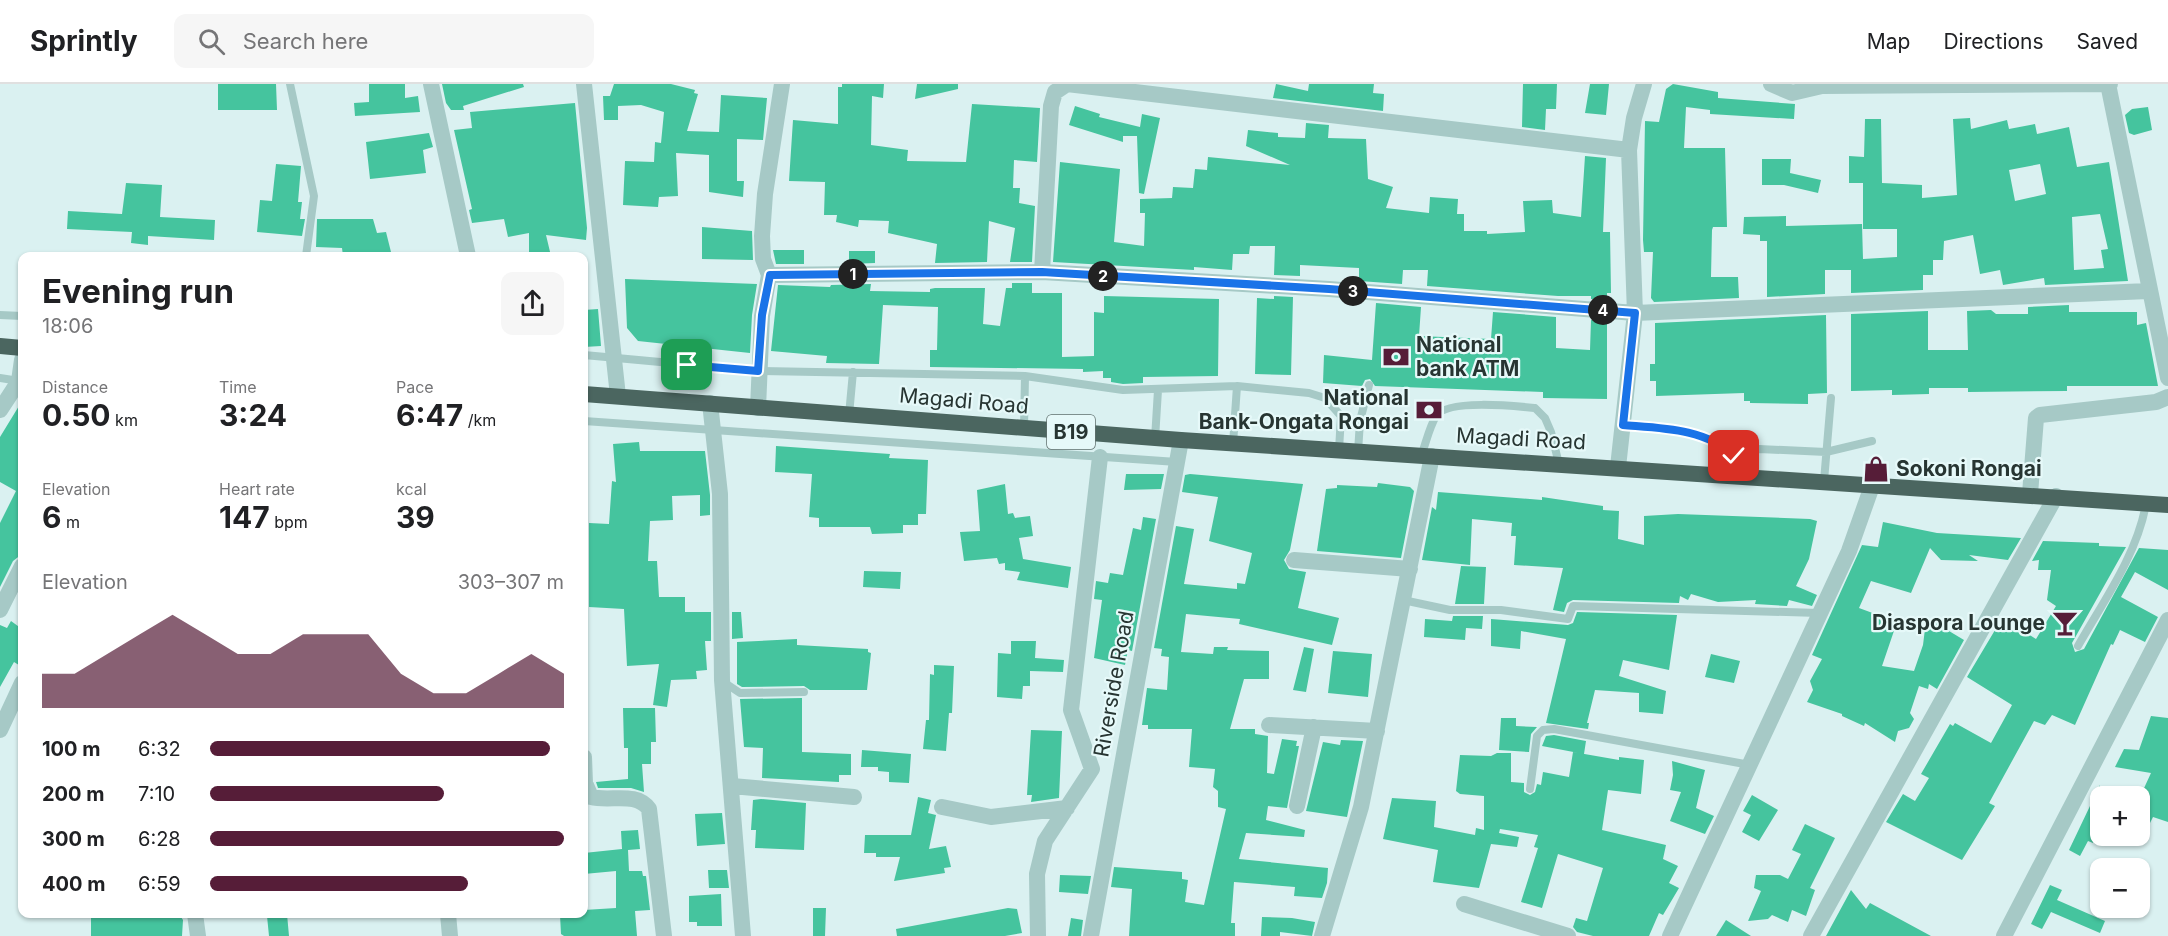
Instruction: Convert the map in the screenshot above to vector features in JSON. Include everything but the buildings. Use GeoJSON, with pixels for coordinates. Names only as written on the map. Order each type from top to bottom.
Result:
{"type":"FeatureCollection","features":[{"type":"Feature","properties":{"kind":"highway"},"geometry":{"type":"LineString","coordinates":[[0,346],[18,348]]}},
{"type":"Feature","properties":{"kind":"highway","name":"Magadi Road"},"geometry":{"type":"LineString","coordinates":[[588,394],[710,402],[758,408],[1155,439],[1618,467],[2168,505]]}},
{"type":"Feature","properties":{"kind":"street"},"geometry":{"type":"LineString","coordinates":[[431,84],[467,252]]}},
{"type":"Feature","properties":{"kind":"street"},"geometry":{"type":"LineString","coordinates":[[584,84],[612,359],[618,396]]}},
{"type":"Feature","properties":{"kind":"street"},"geometry":{"type":"LineString","coordinates":[[758,408],[762,315],[770,275],[763,259],[765,194],[782,84]]}},
{"type":"Feature","properties":{"kind":"street"},"geometry":{"type":"LineString","coordinates":[[1042,272],[1051,106],[1055,92],[1067,84],[1629,150]]}},
{"type":"Feature","properties":{"kind":"street"},"geometry":{"type":"LineString","coordinates":[[1618,467],[1635,313],[1629,150],[1634,118],[1644,84]]}},
{"type":"Feature","properties":{"kind":"street"},"geometry":{"type":"LineString","coordinates":[[1771,84],[1792,93],[1822,86],[2109,84],[2148,291],[2168,378]]}},
{"type":"Feature","properties":{"kind":"street"},"geometry":{"type":"LineString","coordinates":[[770,275],[1042,272],[1329,289],[1635,313],[2148,291]]}},
{"type":"Feature","properties":{"kind":"street"},"geometry":{"type":"LineString","coordinates":[[0,410],[18,385]]}},
{"type":"Feature","properties":{"kind":"street"},"geometry":{"type":"LineString","coordinates":[[2030,495],[2036,418],[2040,415],[2156,402],[2168,397]]}},
{"type":"Feature","properties":{"kind":"street"},"geometry":{"type":"LineString","coordinates":[[710,402],[720,494],[722,680],[743,936]]}},
{"type":"Feature","properties":{"kind":"street","name":"Riverside Road"},"geometry":{"type":"LineString","coordinates":[[1091,936],[1181,440]]}},
{"type":"Feature","properties":{"kind":"street"},"geometry":{"type":"LineString","coordinates":[[1322,936],[1361,807],[1410,569],[1427,456]]}},
{"type":"Feature","properties":{"kind":"street"},"geometry":{"type":"LineString","coordinates":[[1038,936],[1037,874],[1045,841],[1092,769],[1071,710],[1100,457]]}},
{"type":"Feature","properties":{"kind":"street"},"geometry":{"type":"LineString","coordinates":[[1670,936],[1849,551],[1872,486]]}},
{"type":"Feature","properties":{"kind":"street"},"geometry":{"type":"LineString","coordinates":[[1811,936],[2056,496]]}},
{"type":"Feature","properties":{"kind":"street"},"geometry":{"type":"LineString","coordinates":[[1294,560],[1410,569]]}},
{"type":"Feature","properties":{"kind":"street"},"geometry":{"type":"LineString","coordinates":[[0,610],[18,574]]}},
{"type":"Feature","properties":{"kind":"street"},"geometry":{"type":"LineString","coordinates":[[2004,936],[2168,620]]}},
{"type":"Feature","properties":{"kind":"street"},"geometry":{"type":"LineString","coordinates":[[0,730],[18,692]]}},
{"type":"Feature","properties":{"kind":"street"},"geometry":{"type":"LineString","coordinates":[[1269,725],[1377,731]]}},
{"type":"Feature","properties":{"kind":"street"},"geometry":{"type":"LineString","coordinates":[[1297,806],[1314,728]]}},
{"type":"Feature","properties":{"kind":"street"},"geometry":{"type":"LineString","coordinates":[[732,786],[854,797]]}},
{"type":"Feature","properties":{"kind":"street"},"geometry":{"type":"LineString","coordinates":[[588,790],[591,797],[602,800],[636,798],[644,801],[649,809],[664,936]]}},
{"type":"Feature","properties":{"kind":"street"},"geometry":{"type":"LineString","coordinates":[[942,807],[991,817],[1067,808]]}},
{"type":"Feature","properties":{"kind":"street"},"geometry":{"type":"LineString","coordinates":[[1464,904],[1568,936]]}},
{"type":"Feature","properties":{"kind":"street"},"geometry":{"type":"LineString","coordinates":[[196,918],[198,936]]}},
{"type":"Feature","properties":{"kind":"street"},"geometry":{"type":"LineString","coordinates":[[448,918],[450,936]]}},
{"type":"Feature","properties":{"kind":"lane"},"geometry":{"type":"LineString","coordinates":[[290,84],[314,196],[307,252]]}},
{"type":"Feature","properties":{"kind":"lane"},"geometry":{"type":"LineString","coordinates":[[0,315],[18,316]]}},
{"type":"Feature","properties":{"kind":"lane"},"geometry":{"type":"LineString","coordinates":[[588,356],[758,371],[1025,376],[1090,388],[1158,390],[1237,386],[1309,393],[1325,398],[1341,416],[1340,450]]}},
{"type":"Feature","properties":{"kind":"lane"},"geometry":{"type":"LineString","coordinates":[[849,415],[853,372]]}},
{"type":"Feature","properties":{"kind":"lane"},"geometry":{"type":"LineString","coordinates":[[1024,429],[1025,376]]}},
{"type":"Feature","properties":{"kind":"lane"},"geometry":{"type":"LineString","coordinates":[[0,378],[18,381]]}},
{"type":"Feature","properties":{"kind":"lane"},"geometry":{"type":"LineString","coordinates":[[1358,452],[1360,420],[1369,384]]}},
{"type":"Feature","properties":{"kind":"lane"},"geometry":{"type":"LineString","coordinates":[[1233,444],[1237,386]]}},
{"type":"Feature","properties":{"kind":"lane"},"geometry":{"type":"LineString","coordinates":[[1155,439],[1158,390]]}},
{"type":"Feature","properties":{"kind":"lane"},"geometry":{"type":"LineString","coordinates":[[1824,482],[1831,398]]}},
{"type":"Feature","properties":{"kind":"lane"},"geometry":{"type":"LineString","coordinates":[[1427,456],[1436,416],[1442,410],[1452,406],[1516,406],[1535,408],[1545,418],[1559,464]]}},
{"type":"Feature","properties":{"kind":"lane"},"geometry":{"type":"LineString","coordinates":[[588,422],[1177,462]]}},
{"type":"Feature","properties":{"kind":"lane"},"geometry":{"type":"LineString","coordinates":[[1623,425],[1674,429],[1712,442],[1734,456],[1745,476]]}},
{"type":"Feature","properties":{"kind":"lane"},"geometry":{"type":"LineString","coordinates":[[1734,456],[1759,449],[1826,452],[1872,441]]}},
{"type":"Feature","properties":{"kind":"lane"},"geometry":{"type":"LineString","coordinates":[[2078,646],[2112,586],[2142,525],[2146,504]]}},
{"type":"Feature","properties":{"kind":"lane"},"geometry":{"type":"LineString","coordinates":[[1403,600],[1450,610],[1501,610],[1568,619],[1573,606],[1819,613]]}},
{"type":"Feature","properties":{"kind":"lane"},"geometry":{"type":"LineString","coordinates":[[722,680],[740,693],[804,692]]}},
{"type":"Feature","properties":{"kind":"lane"},"geometry":{"type":"LineString","coordinates":[[1530,789],[1537,736],[1543,730],[1554,729],[1751,765]]}},
{"type":"Feature","properties":{"kind":"place","name":"National bank ATM"},"geometry":{"type":"Point","coordinates":[1396,357]}},
{"type":"Feature","properties":{"kind":"place","name":"National Bank-Ongata Rongai"},"geometry":{"type":"Point","coordinates":[1429,410]}},
{"type":"Feature","properties":{"kind":"place","name":"Sokoni Rongai"},"geometry":{"type":"Point","coordinates":[1876,469]}},
{"type":"Feature","properties":{"kind":"place","name":"Diaspora Lounge"},"geometry":{"type":"Point","coordinates":[2065,623]}},
{"type":"Feature","properties":{"kind":"route"},"geometry":{"type":"LineString","coordinates":[[687,365],[758,371],[762,315],[770,275],[1042,272],[1329,289],[1635,313],[1623,425],[1674,429],[1712,442],[1734,456]]}}]}
